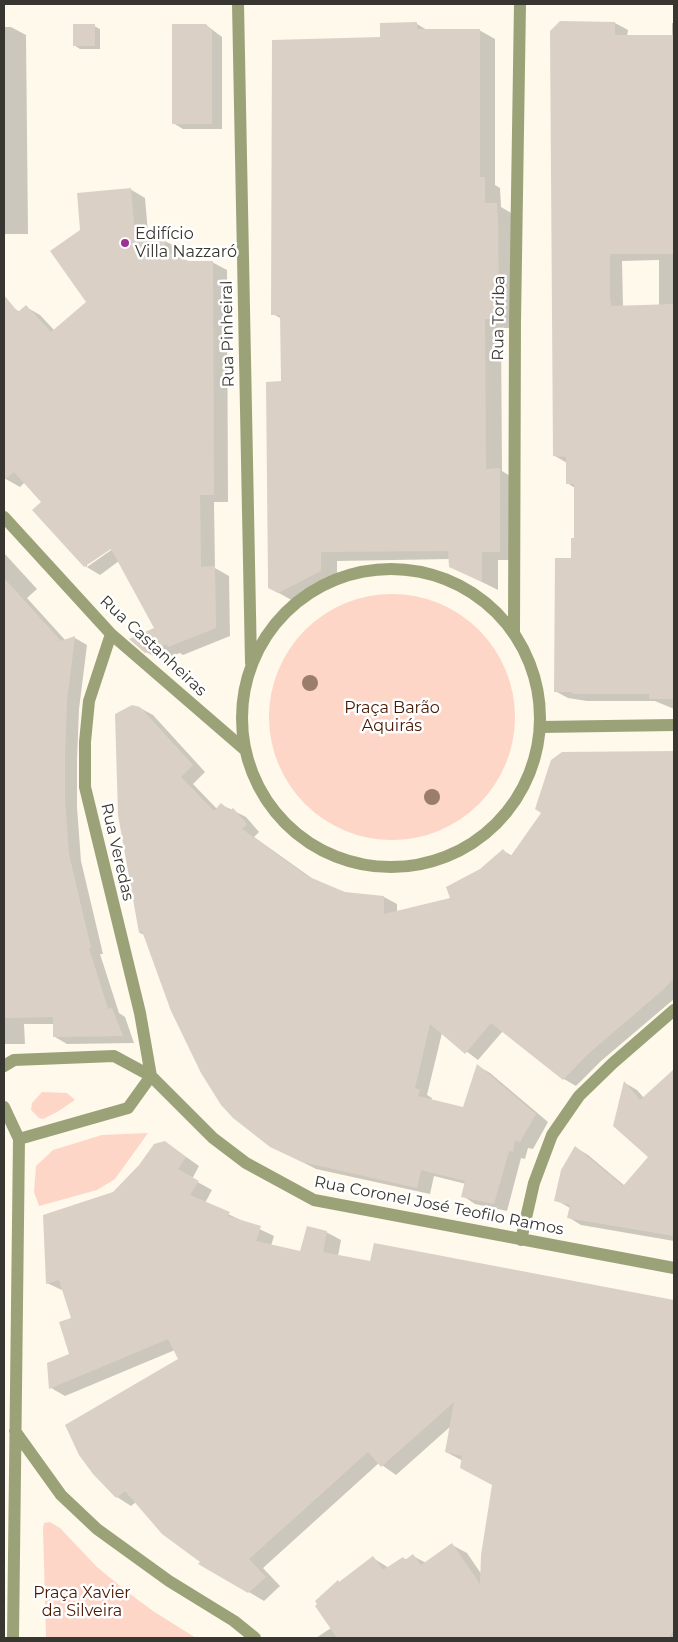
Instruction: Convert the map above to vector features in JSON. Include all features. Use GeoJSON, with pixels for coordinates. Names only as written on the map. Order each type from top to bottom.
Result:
{"type":"FeatureCollection","features":[{"type":"Feature","properties":{"kind":"street","name":"Rua Pinheiral"},"geometry":{"type":"LineString","coordinates":[[238,4],[251,663]]}},
{"type":"Feature","properties":{"kind":"street","name":"Rua Toriba"},"geometry":{"type":"LineString","coordinates":[[514,634],[515,321],[520,4]]}},
{"type":"Feature","properties":{"kind":"street","name":"Rua Castanheiras"},"geometry":{"type":"LineString","coordinates":[[4,517],[111,634],[244,749]]}},
{"type":"Feature","properties":{"kind":"street"},"geometry":{"type":"LineString","coordinates":[[396,568],[442,578],[482,600],[514,634],[535,678],[540,727],[531,774],[506,815],[469,847],[425,865],[377,868],[330,856],[290,829],[260,791],[244,749],[241,706],[251,663],[275,623],[309,592],[351,574],[396,568]]}},
{"type":"Feature","properties":{"kind":"street","name":"Rua Veredas"},"geometry":{"type":"LineString","coordinates":[[111,634],[89,701],[85,742],[85,787],[140,1013],[150,1076]]}},
{"type":"Feature","properties":{"kind":"street"},"geometry":{"type":"LineString","coordinates":[[540,727],[674,725]]}},
{"type":"Feature","properties":{"kind":"street"},"geometry":{"type":"LineString","coordinates":[[522,1240],[534,1182],[552,1135],[579,1096],[613,1063],[674,1010]]}},
{"type":"Feature","properties":{"kind":"street","name":"Rua Coronel José Teofilo Ramos"},"geometry":{"type":"LineString","coordinates":[[4,1066],[14,1060],[114,1056],[150,1076],[213,1138],[246,1163],[314,1200],[674,1268]]}},
{"type":"Feature","properties":{"kind":"street"},"geometry":{"type":"LineString","coordinates":[[19,1140],[128,1108],[150,1076]]}},
{"type":"Feature","properties":{"kind":"street"},"geometry":{"type":"LineString","coordinates":[[4,1108],[19,1140],[14,1638]]}},
{"type":"Feature","properties":{"kind":"street"},"geometry":{"type":"LineString","coordinates":[[15,1431],[61,1495],[97,1529],[169,1581],[234,1621],[255,1638]]}},
{"type":"Feature","properties":{"kind":"green space","name":"Praça Barão Aquirás"},"geometry":{"type":"Polygon","coordinates":[[[392,594],[416,597],[439,604],[460,615],[479,630],[494,649],[505,670],[512,693],[515,717],[512,741],[505,764],[494,785],[479,804],[460,819],[439,830],[416,837],[392,840],[368,837],[345,830],[324,819],[305,804],[290,785],[279,764],[272,741],[269,717],[272,693],[279,670],[290,649],[305,630],[324,615],[345,604],[368,597],[392,594]]]}},
{"type":"Feature","properties":{"kind":"green space"},"geometry":{"type":"Polygon","coordinates":[[[42,1092],[67,1093],[75,1100],[43,1119],[39,1118],[31,1110],[32,1103],[42,1092]]]}},
{"type":"Feature","properties":{"kind":"green space"},"geometry":{"type":"Polygon","coordinates":[[[148,1133],[115,1179],[97,1190],[39,1206],[34,1192],[36,1166],[53,1150],[102,1135],[148,1133]]]}},
{"type":"Feature","properties":{"kind":"green space","name":"Praça Xavier da Silveira"},"geometry":{"type":"Polygon","coordinates":[[[50,1522],[60,1528],[97,1567],[126,1591],[153,1611],[196,1638],[46,1638],[43,1528],[44,1523],[50,1522]]]}},
{"type":"Feature","properties":{"kind":"building"},"geometry":{"type":"Polygon","coordinates":[[[560,21],[615,22],[615,35],[674,35],[674,254],[610,254],[610,296],[611,306],[674,304],[674,699],[649,699],[649,694],[573,694],[572,692],[554,692],[555,558],[571,558],[571,538],[574,538],[574,484],[566,484],[566,457],[553,456],[550,31],[560,21]]]}},
{"type":"Feature","properties":{"kind":"building"},"geometry":{"type":"Polygon","coordinates":[[[417,22],[417,29],[480,29],[480,177],[485,177],[485,203],[497,203],[498,223],[499,319],[485,319],[486,469],[500,468],[500,552],[482,552],[482,582],[449,567],[448,551],[321,552],[321,571],[278,593],[268,588],[266,382],[281,381],[280,315],[271,315],[272,40],[380,37],[380,23],[417,22]]]}},
{"type":"Feature","properties":{"kind":"building"},"geometry":{"type":"Polygon","coordinates":[[[73,24],[95,24],[95,46],[73,46],[73,24]]]}},
{"type":"Feature","properties":{"kind":"building"},"geometry":{"type":"Polygon","coordinates":[[[172,24],[206,24],[212,31],[212,124],[172,124],[172,24]]]}},
{"type":"Feature","properties":{"kind":"building"},"geometry":{"type":"Polygon","coordinates":[[[131,188],[134,225],[167,240],[162,251],[189,261],[213,261],[214,495],[200,495],[201,567],[215,566],[216,628],[168,647],[167,644],[145,653],[129,639],[154,628],[111,549],[84,567],[32,510],[41,502],[14,472],[4,480],[4,295],[18,312],[26,305],[51,332],[86,302],[50,251],[80,230],[77,193],[131,188]]]}},
{"type":"Feature","properties":{"kind":"building"},"geometry":{"type":"Polygon","coordinates":[[[4,578],[61,641],[75,636],[67,701],[65,754],[65,800],[69,854],[91,948],[89,948],[108,1009],[112,1008],[123,1036],[53,1037],[53,1017],[4,1018],[4,578]]]}},
{"type":"Feature","properties":{"kind":"building"},"geometry":{"type":"Polygon","coordinates":[[[132,705],[140,707],[193,765],[181,777],[214,811],[221,803],[230,811],[233,808],[247,824],[242,829],[307,876],[345,892],[384,896],[384,914],[450,898],[446,887],[480,869],[503,849],[510,857],[541,813],[535,809],[551,760],[562,752],[674,751],[674,978],[665,988],[588,1054],[563,1080],[491,1023],[465,1054],[430,1024],[415,1088],[420,1090],[418,1096],[463,1107],[477,1064],[536,1114],[520,1142],[515,1141],[513,1152],[509,1151],[494,1204],[461,1197],[465,1181],[421,1170],[417,1188],[302,1162],[270,1147],[233,1118],[221,1105],[201,1073],[171,1011],[142,931],[139,933],[118,815],[115,714],[132,705]]]}},
{"type":"Feature","properties":{"kind":"building"},"geometry":{"type":"Polygon","coordinates":[[[674,1069],[674,1236],[567,1218],[570,1205],[554,1201],[561,1170],[575,1146],[623,1186],[648,1157],[613,1126],[624,1081],[640,1100],[674,1069]]]}},
{"type":"Feature","properties":{"kind":"building"},"geometry":{"type":"Polygon","coordinates":[[[165,1141],[186,1157],[178,1169],[199,1181],[190,1195],[230,1212],[228,1216],[261,1226],[256,1241],[300,1251],[307,1226],[327,1231],[323,1252],[370,1261],[374,1243],[674,1300],[674,1629],[669,1638],[337,1638],[315,1606],[317,1604],[315,1601],[338,1580],[339,1582],[373,1556],[383,1570],[403,1557],[405,1560],[413,1554],[421,1565],[452,1543],[480,1584],[481,1555],[492,1485],[460,1468],[462,1456],[445,1452],[454,1402],[381,1467],[368,1452],[249,1559],[266,1577],[248,1593],[198,1564],[200,1562],[162,1534],[125,1491],[116,1498],[93,1474],[79,1455],[65,1425],[178,1359],[168,1339],[49,1389],[47,1363],[69,1354],[59,1322],[71,1318],[59,1280],[46,1284],[43,1215],[113,1192],[139,1165],[154,1144],[165,1141]]]}},
{"type":"Feature","properties":{"kind":"place","name":"Edifício Villa Nazzaró"},"geometry":{"type":"Point","coordinates":[125,243]}}]}
